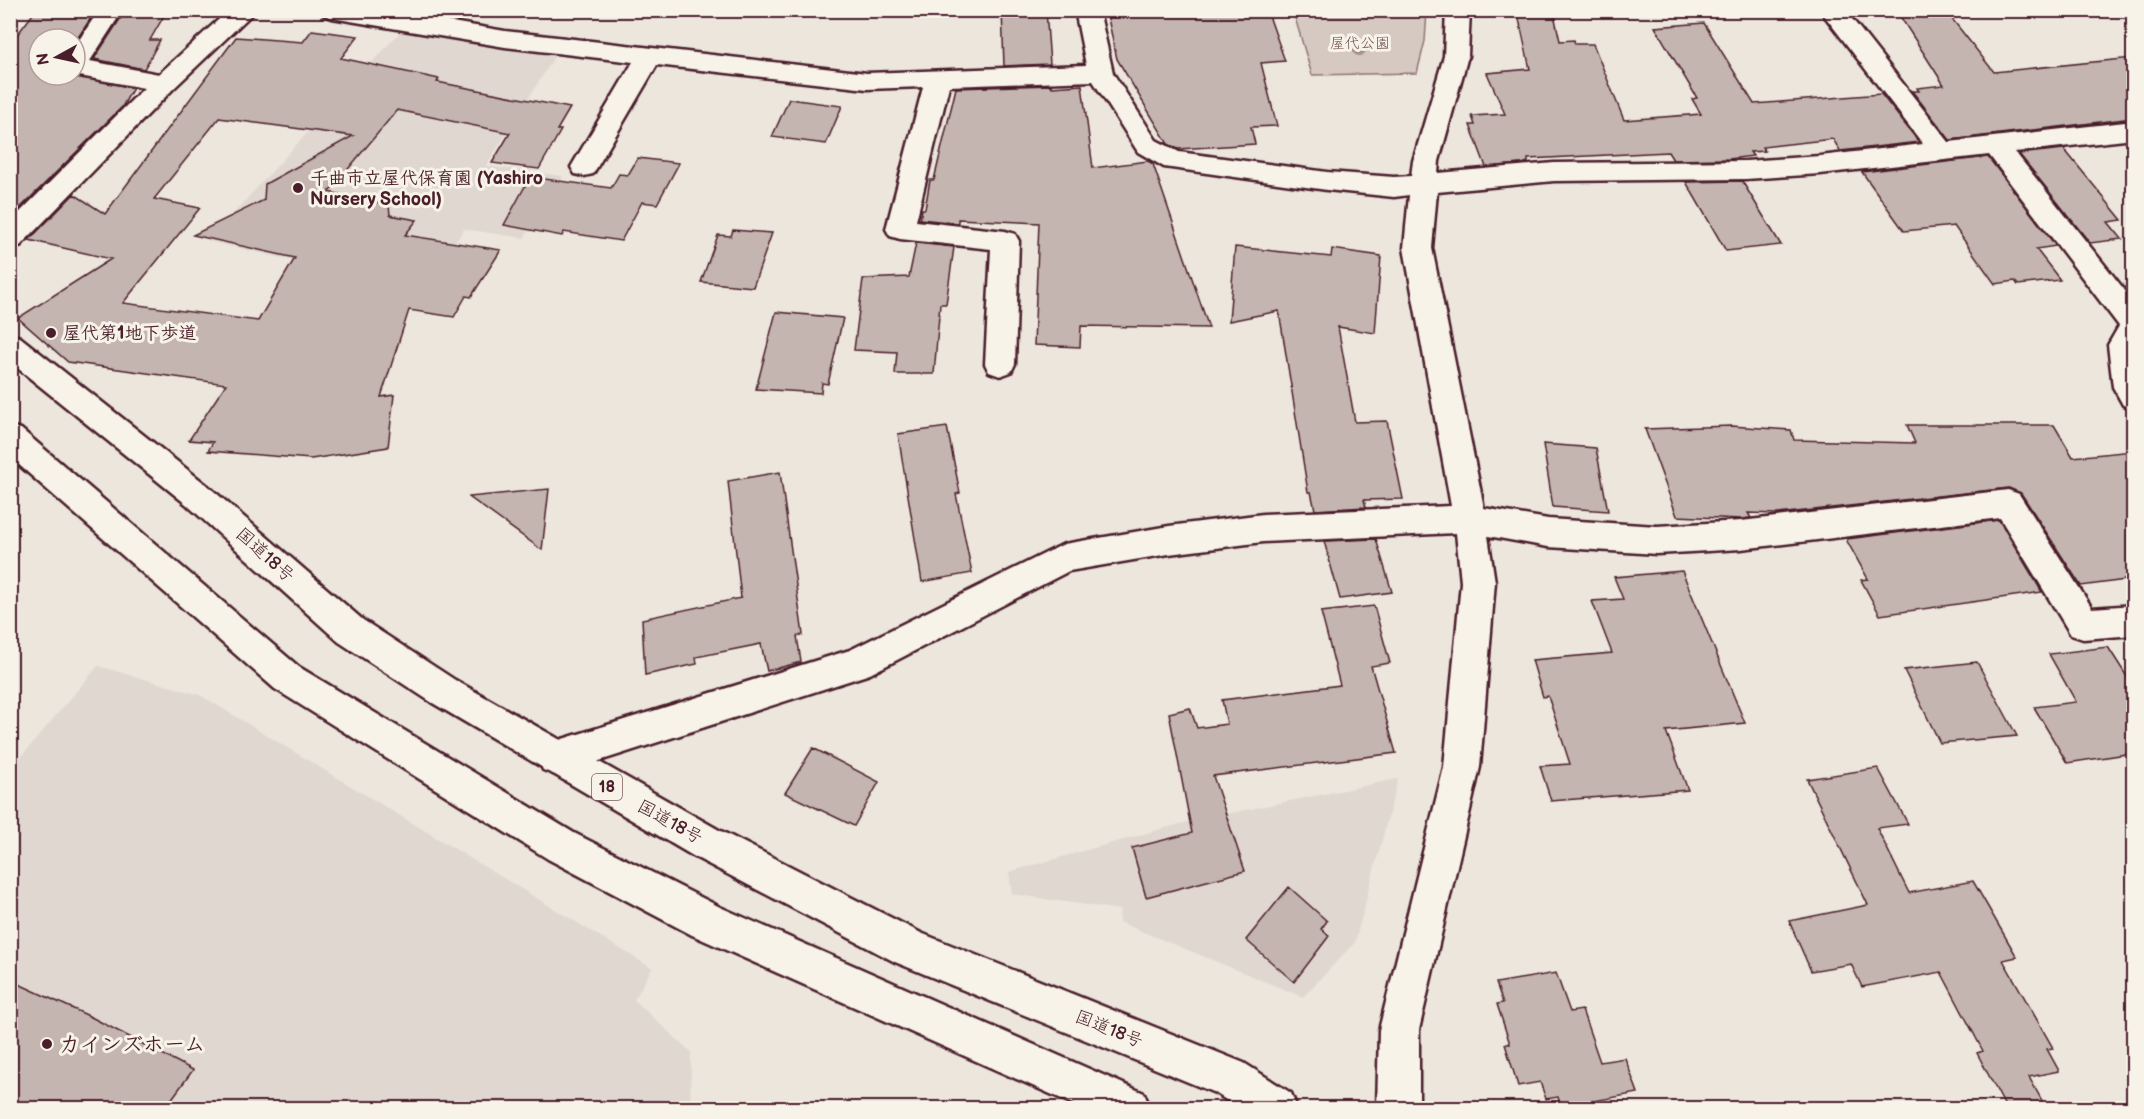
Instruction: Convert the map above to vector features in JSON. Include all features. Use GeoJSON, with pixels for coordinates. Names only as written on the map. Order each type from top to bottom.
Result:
{"type":"FeatureCollection","features":[{"type":"Feature","properties":{"kind":"main road"},"geometry":{"type":"LineString","coordinates":[[87,47],[111,10]]}},
{"type":"Feature","properties":{"kind":"main road"},"geometry":{"type":"LineString","coordinates":[[10,239],[164,83],[243,10]]}},
{"type":"Feature","properties":{"kind":"main road"},"geometry":{"type":"LineString","coordinates":[[332,10],[505,39],[867,81],[1100,73]]}},
{"type":"Feature","properties":{"kind":"main road"},"geometry":{"type":"LineString","coordinates":[[1087,10],[1100,73],[1147,146],[1173,160],[1327,181],[1394,187],[1554,172],[1746,170],[1996,146],[2133,130]]}},
{"type":"Feature","properties":{"kind":"main road"},"geometry":{"type":"LineString","coordinates":[[1398,1108],[1399,1030],[1462,767],[1478,582],[1470,519],[1418,248],[1422,184],[1426,161],[1456,56],[1458,10]]}},
{"type":"Feature","properties":{"kind":"main road"},"geometry":{"type":"LineString","coordinates":[[1832,10],[1942,151]]}},
{"type":"Feature","properties":{"kind":"main road"},"geometry":{"type":"LineString","coordinates":[[584,167],[650,55]]}},
{"type":"Feature","properties":{"kind":"main road"},"geometry":{"type":"LineString","coordinates":[[87,68],[164,83]]}},
{"type":"Feature","properties":{"kind":"main road"},"geometry":{"type":"LineString","coordinates":[[938,79],[900,229],[1005,241],[1000,364]]}},
{"type":"Feature","properties":{"kind":"main road"},"geometry":{"type":"LineString","coordinates":[[1996,146],[2133,325],[2122,345],[2128,387],[2133,396]]}},
{"type":"Feature","properties":{"kind":"main road","name":"国道18号"},"geometry":{"type":"LineString","coordinates":[[10,345],[197,495],[351,631],[443,691],[706,843],[909,948],[1229,1078],[1276,1108]]}},
{"type":"Feature","properties":{"kind":"main road"},"geometry":{"type":"LineString","coordinates":[[10,438],[287,678],[561,846],[706,921],[1129,1108]]}},
{"type":"Feature","properties":{"kind":"main road"},"geometry":{"type":"LineString","coordinates":[[556,758],[858,663],[1064,558],[1169,540],[1263,528],[1470,519],[1548,533],[1657,540],[1741,535],[2008,504],[2083,624],[2133,620]]}},
{"type":"Feature","properties":{"kind":"shaded area"},"geometry":{"type":"Polygon","coordinates":[[[401,31],[556,54],[486,166],[563,176],[524,238],[464,229],[408,312],[370,278],[208,241],[401,31]]]}},
{"type":"Feature","properties":{"kind":"shaded area"},"geometry":{"type":"Polygon","coordinates":[[[98,666],[200,695],[652,968],[634,1000],[691,1052],[690,1108],[11,1108],[10,770],[98,666]]]}},
{"type":"Feature","properties":{"kind":"shaded area"},"geometry":{"type":"Polygon","coordinates":[[[1398,779],[1355,942],[1303,997],[1119,922],[1120,910],[1012,894],[1009,872],[1187,822],[1398,779]]]}},
{"type":"Feature","properties":{"kind":"green space","name":"屋代公園"},"geometry":{"type":"Polygon","coordinates":[[[1293,11],[1427,11],[1425,41],[1417,73],[1312,75],[1293,11]]]}},
{"type":"Feature","properties":{"kind":"building"},"geometry":{"type":"Polygon","coordinates":[[[36,10],[95,12],[85,27],[27,27],[27,87],[87,87],[87,78],[133,88],[122,107],[10,218],[10,44],[36,10]]]}},
{"type":"Feature","properties":{"kind":"building"},"geometry":{"type":"Polygon","coordinates":[[[1002,10],[1046,10],[1050,64],[1004,66],[1002,10]]]}},
{"type":"Feature","properties":{"kind":"building"},"geometry":{"type":"Polygon","coordinates":[[[1191,10],[1267,10],[1285,61],[1261,63],[1277,126],[1251,127],[1255,144],[1178,149],[1168,144],[1117,59],[1107,14],[1191,10]]]}},
{"type":"Feature","properties":{"kind":"building"},"geometry":{"type":"Polygon","coordinates":[[[1517,10],[1553,10],[1560,41],[1574,40],[1575,44],[1593,44],[1624,120],[1701,114],[1692,99],[1697,98],[1655,27],[1704,23],[1754,104],[1881,94],[1919,142],[1840,151],[1833,139],[1762,147],[1765,151],[1750,152],[1753,156],[1729,159],[1673,160],[1668,152],[1528,159],[1528,162],[1522,164],[1486,167],[1470,125],[1475,125],[1472,116],[1505,114],[1487,73],[1530,69],[1517,10]]]}},
{"type":"Feature","properties":{"kind":"building"},"geometry":{"type":"Polygon","coordinates":[[[1896,10],[1945,10],[1994,72],[2133,58],[2133,118],[1950,140],[1912,91],[1919,91],[1917,88],[1944,85],[1896,10]]]}},
{"type":"Feature","properties":{"kind":"building"},"geometry":{"type":"Polygon","coordinates":[[[124,13],[165,14],[150,40],[160,40],[144,69],[94,59],[124,13]]]}},
{"type":"Feature","properties":{"kind":"building"},"geometry":{"type":"Polygon","coordinates":[[[312,30],[358,36],[341,58],[439,79],[437,82],[570,108],[557,130],[561,130],[539,169],[492,163],[510,133],[397,110],[329,192],[389,205],[390,215],[417,220],[405,235],[501,250],[471,297],[466,296],[454,317],[409,310],[381,397],[394,395],[388,447],[311,459],[208,451],[213,442],[189,440],[226,384],[68,362],[18,318],[111,259],[29,240],[74,194],[105,214],[236,37],[303,42],[312,30]],[[219,118],[154,199],[200,208],[123,303],[258,321],[295,258],[193,235],[264,200],[265,184],[353,136],[219,118]]]}},
{"type":"Feature","properties":{"kind":"building"},"geometry":{"type":"Polygon","coordinates":[[[1052,85],[1052,87],[1082,85],[1093,168],[1148,161],[1153,164],[1209,328],[1081,326],[1080,347],[1034,345],[1039,223],[958,219],[958,223],[920,219],[922,209],[925,209],[930,180],[934,180],[956,88],[1052,85]]]}},
{"type":"Feature","properties":{"kind":"building"},"geometry":{"type":"Polygon","coordinates":[[[789,99],[842,106],[826,144],[772,137],[789,99]]]}},
{"type":"Feature","properties":{"kind":"building"},"geometry":{"type":"Polygon","coordinates":[[[2064,149],[2122,220],[2108,222],[2122,239],[2090,243],[2019,154],[2064,149]]]}},
{"type":"Feature","properties":{"kind":"building"},"geometry":{"type":"Polygon","coordinates":[[[1988,157],[2056,246],[2036,249],[2060,280],[2018,285],[2015,281],[1995,284],[1954,226],[1904,231],[1862,172],[1988,157]]]}},
{"type":"Feature","properties":{"kind":"building"},"geometry":{"type":"Polygon","coordinates":[[[638,158],[679,163],[657,204],[642,202],[621,241],[564,232],[562,236],[504,225],[530,177],[611,188],[619,174],[628,175],[638,158]]]}},
{"type":"Feature","properties":{"kind":"building"},"geometry":{"type":"Polygon","coordinates":[[[1742,181],[1781,245],[1726,251],[1686,182],[1742,181]]]}},
{"type":"Feature","properties":{"kind":"building"},"geometry":{"type":"Polygon","coordinates":[[[733,230],[772,233],[753,287],[701,282],[718,235],[731,236],[733,230]]]}},
{"type":"Feature","properties":{"kind":"building"},"geometry":{"type":"Polygon","coordinates":[[[916,243],[954,247],[946,304],[940,304],[934,374],[895,374],[897,352],[854,350],[863,279],[909,277],[916,243]]]}},
{"type":"Feature","properties":{"kind":"building"},"geometry":{"type":"Polygon","coordinates":[[[1235,247],[1331,257],[1332,249],[1381,256],[1375,333],[1338,327],[1355,422],[1387,421],[1403,499],[1364,500],[1366,507],[1315,510],[1311,492],[1308,492],[1279,311],[1229,321],[1235,247]]]}},
{"type":"Feature","properties":{"kind":"building"},"geometry":{"type":"Polygon","coordinates":[[[776,312],[843,318],[828,384],[822,383],[821,393],[756,389],[776,312]]]}},
{"type":"Feature","properties":{"kind":"building"},"geometry":{"type":"Polygon","coordinates":[[[1907,425],[2054,425],[2073,457],[2133,451],[2133,579],[2081,586],[2021,493],[2009,488],[1778,514],[1748,513],[1751,518],[1741,519],[1677,516],[1645,429],[1731,426],[1791,430],[1794,440],[1915,443],[1907,425]]]}},
{"type":"Feature","properties":{"kind":"building"},"geometry":{"type":"Polygon","coordinates":[[[947,427],[960,493],[956,494],[972,573],[922,582],[898,434],[947,427]]]}},
{"type":"Feature","properties":{"kind":"building"},"geometry":{"type":"Polygon","coordinates":[[[1543,444],[1596,448],[1608,511],[1553,507],[1543,444]]]}},
{"type":"Feature","properties":{"kind":"building"},"geometry":{"type":"Polygon","coordinates":[[[780,472],[803,635],[797,636],[801,662],[767,671],[761,644],[696,657],[697,664],[645,675],[642,619],[741,598],[728,481],[780,472]]]}},
{"type":"Feature","properties":{"kind":"building"},"geometry":{"type":"Polygon","coordinates":[[[549,489],[542,550],[469,497],[549,489]]]}},
{"type":"Feature","properties":{"kind":"building"},"geometry":{"type":"Polygon","coordinates":[[[1999,520],[2042,592],[1880,615],[1861,580],[1868,579],[1847,541],[1847,539],[1999,520]]]}},
{"type":"Feature","properties":{"kind":"building"},"geometry":{"type":"Polygon","coordinates":[[[1376,539],[1392,592],[1340,599],[1324,541],[1376,539]]]}},
{"type":"Feature","properties":{"kind":"building"},"geometry":{"type":"Polygon","coordinates":[[[1682,571],[1745,723],[1666,731],[1688,790],[1551,801],[1540,766],[1570,764],[1548,696],[1543,697],[1532,660],[1612,653],[1592,601],[1623,599],[1614,577],[1682,571]]]}},
{"type":"Feature","properties":{"kind":"building"},"geometry":{"type":"Polygon","coordinates":[[[1374,606],[1390,663],[1371,666],[1396,753],[1213,776],[1245,871],[1146,897],[1132,848],[1192,833],[1169,713],[1190,708],[1197,728],[1227,724],[1222,700],[1340,685],[1321,612],[1374,606]]]}},
{"type":"Feature","properties":{"kind":"building"},"geometry":{"type":"Polygon","coordinates":[[[2108,647],[2133,686],[2133,753],[2067,763],[2034,707],[2076,702],[2049,654],[2108,647]]]}},
{"type":"Feature","properties":{"kind":"building"},"geometry":{"type":"Polygon","coordinates":[[[1977,662],[2017,736],[1940,743],[1904,670],[1977,662]]]}},
{"type":"Feature","properties":{"kind":"building"},"geometry":{"type":"Polygon","coordinates":[[[813,748],[879,782],[854,826],[785,793],[813,748]]]}},
{"type":"Feature","properties":{"kind":"building"},"geometry":{"type":"Polygon","coordinates":[[[1878,768],[1908,824],[1877,828],[1909,893],[1973,881],[2017,957],[2003,960],[2053,1048],[2047,1049],[2059,1071],[2029,1077],[2046,1108],[2006,1108],[1977,1053],[1983,1051],[1941,972],[1862,987],[1851,964],[1811,971],[1789,921],[1868,905],[1807,779],[1878,768]]]}},
{"type":"Feature","properties":{"kind":"building"},"geometry":{"type":"Polygon","coordinates":[[[1289,887],[1327,921],[1321,929],[1329,936],[1294,982],[1246,940],[1289,887]]]}},
{"type":"Feature","properties":{"kind":"building"},"geometry":{"type":"Polygon","coordinates":[[[1556,973],[1570,1012],[1582,1010],[1600,1062],[1625,1058],[1638,1093],[1561,1107],[1558,1097],[1546,1099],[1540,1082],[1518,1086],[1505,1044],[1510,1044],[1497,1004],[1503,1003],[1496,983],[1556,973]]]}},
{"type":"Feature","properties":{"kind":"building","name":"カインズホーム"},"geometry":{"type":"Polygon","coordinates":[[[10,980],[91,1017],[193,1070],[165,1108],[10,1108],[10,980]]]}},
{"type":"Feature","properties":{"kind":"place","name":"千曲市立屋代保育園 (Yashiro Nursery School)"},"geometry":{"type":"Point","coordinates":[298,188]}},
{"type":"Feature","properties":{"kind":"place","name":"屋代第1地下歩道"},"geometry":{"type":"Point","coordinates":[51,333]}},
{"type":"Feature","properties":{"kind":"place","name":"カインズホーム"},"geometry":{"type":"Point","coordinates":[47,1044]}}]}
